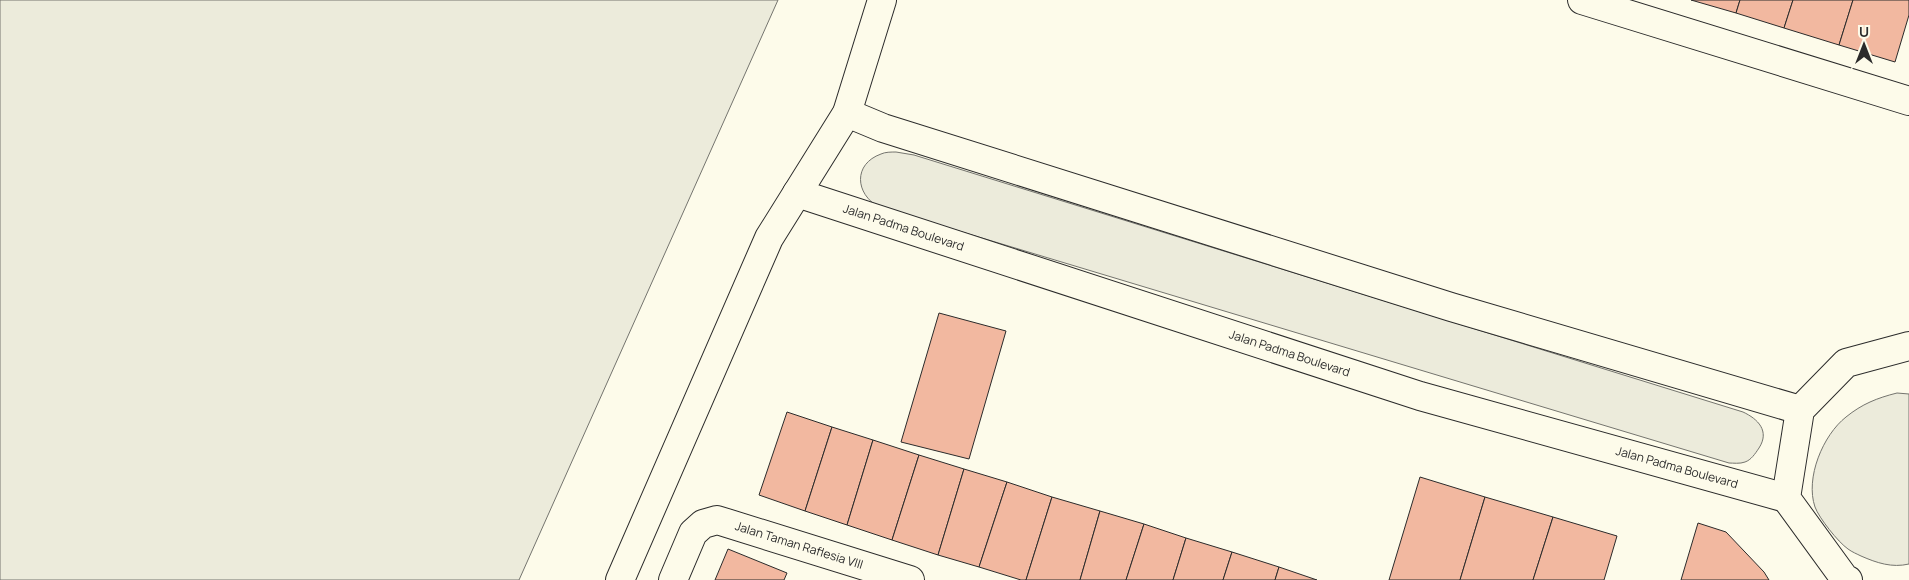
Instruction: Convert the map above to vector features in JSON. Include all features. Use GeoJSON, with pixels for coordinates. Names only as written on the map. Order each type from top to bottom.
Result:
{"type":"FeatureCollection","features":[{"type":"Feature","properties":{"kind":"street"},"geometry":{"type":"LineString","coordinates":[[620,580],[769,238],[846,112],[882,0]]}},
{"type":"Feature","properties":{"kind":"street"},"geometry":{"type":"LineString","coordinates":[[1582,0],[1909,101]]}},
{"type":"Feature","properties":{"kind":"street"},"geometry":{"type":"LineString","coordinates":[[846,112],[883,128],[1432,301],[1800,410]]}},
{"type":"Feature","properties":{"kind":"street","name":"Jalan Padma Boulevard"},"geometry":{"type":"LineString","coordinates":[[797,193],[1420,396],[1786,498]]}},
{"type":"Feature","properties":{"kind":"street"},"geometry":{"type":"LineString","coordinates":[[1846,580],[1786,498],[1800,410],[1846,363],[1909,346]]}},
{"type":"Feature","properties":{"kind":"street","name":"Jalan Taman Raflesia VIII"},"geometry":{"type":"LineString","coordinates":[[673,580],[693,533],[704,524],[718,520],[910,580]]}},
{"type":"Feature","properties":{"kind":"shaded area"},"geometry":{"type":"Polygon","coordinates":[[[0,0],[778,0],[519,580],[0,580],[0,0]]]}},
{"type":"Feature","properties":{"kind":"shaded area"},"geometry":{"type":"Polygon","coordinates":[[[896,152],[914,155],[1743,412],[1761,426],[1763,431],[1762,442],[1749,460],[1741,463],[1729,463],[879,207],[865,195],[860,179],[862,172],[872,159],[884,153],[896,152]]]}},
{"type":"Feature","properties":{"kind":"shaded area"},"geometry":{"type":"Polygon","coordinates":[[[1897,393],[1909,394],[1909,564],[1897,565],[1873,561],[1844,546],[1829,530],[1817,512],[1812,483],[1814,471],[1823,446],[1838,425],[1852,412],[1864,405],[1876,399],[1897,393]]]}},
{"type":"Feature","properties":{"kind":"building"},"geometry":{"type":"Polygon","coordinates":[[[1691,0],[1740,0],[1736,13],[1691,0]]]}},
{"type":"Feature","properties":{"kind":"building"},"geometry":{"type":"Polygon","coordinates":[[[1740,0],[1793,0],[1784,28],[1736,13],[1740,0]]]}},
{"type":"Feature","properties":{"kind":"building"},"geometry":{"type":"Polygon","coordinates":[[[1793,0],[1853,0],[1839,45],[1784,28],[1793,0]]]}},
{"type":"Feature","properties":{"kind":"building"},"geometry":{"type":"Polygon","coordinates":[[[1853,0],[1909,0],[1909,15],[1895,62],[1839,45],[1853,0]]]}},
{"type":"Feature","properties":{"kind":"building"},"geometry":{"type":"Polygon","coordinates":[[[939,313],[1006,331],[969,459],[901,442],[939,313]]]}},
{"type":"Feature","properties":{"kind":"building"},"geometry":{"type":"Polygon","coordinates":[[[787,412],[832,427],[805,511],[759,495],[787,412]]]}},
{"type":"Feature","properties":{"kind":"building"},"geometry":{"type":"Polygon","coordinates":[[[832,427],[873,440],[847,525],[805,511],[832,427]]]}},
{"type":"Feature","properties":{"kind":"building"},"geometry":{"type":"Polygon","coordinates":[[[873,440],[919,455],[892,540],[847,525],[873,440]]]}},
{"type":"Feature","properties":{"kind":"building"},"geometry":{"type":"Polygon","coordinates":[[[919,455],[964,469],[938,555],[892,540],[919,455]]]}},
{"type":"Feature","properties":{"kind":"building"},"geometry":{"type":"Polygon","coordinates":[[[964,469],[1007,482],[979,567],[938,555],[964,469]]]}},
{"type":"Feature","properties":{"kind":"building"},"geometry":{"type":"Polygon","coordinates":[[[1420,477],[1485,497],[1460,580],[1389,580],[1420,477]]]}},
{"type":"Feature","properties":{"kind":"building"},"geometry":{"type":"Polygon","coordinates":[[[1007,482],[1052,497],[1026,580],[979,567],[1007,482]]]}},
{"type":"Feature","properties":{"kind":"building"},"geometry":{"type":"Polygon","coordinates":[[[1052,497],[1100,511],[1080,580],[1026,580],[1052,497]]]}},
{"type":"Feature","properties":{"kind":"building"},"geometry":{"type":"Polygon","coordinates":[[[1485,497],[1553,517],[1533,580],[1460,580],[1485,497]]]}},
{"type":"Feature","properties":{"kind":"building"},"geometry":{"type":"Polygon","coordinates":[[[1100,511],[1144,524],[1126,580],[1080,580],[1100,511]]]}},
{"type":"Feature","properties":{"kind":"building"},"geometry":{"type":"Polygon","coordinates":[[[1553,517],[1617,536],[1604,580],[1533,580],[1553,517]]]}},
{"type":"Feature","properties":{"kind":"building"},"geometry":{"type":"Polygon","coordinates":[[[1698,523],[1726,532],[1764,572],[1769,580],[1681,580],[1698,523]]]}},
{"type":"Feature","properties":{"kind":"building"},"geometry":{"type":"Polygon","coordinates":[[[1144,524],[1186,538],[1173,580],[1126,580],[1144,524]]]}},
{"type":"Feature","properties":{"kind":"building"},"geometry":{"type":"Polygon","coordinates":[[[1186,538],[1232,552],[1223,580],[1173,580],[1186,538]]]}},
{"type":"Feature","properties":{"kind":"building"},"geometry":{"type":"Polygon","coordinates":[[[728,549],[787,573],[784,580],[715,580],[728,549]]]}},
{"type":"Feature","properties":{"kind":"building"},"geometry":{"type":"Polygon","coordinates":[[[1232,552],[1279,567],[1275,580],[1223,580],[1232,552]]]}},
{"type":"Feature","properties":{"kind":"building"},"geometry":{"type":"Polygon","coordinates":[[[1279,567],[1317,580],[1275,580],[1279,567]]]}}]}
